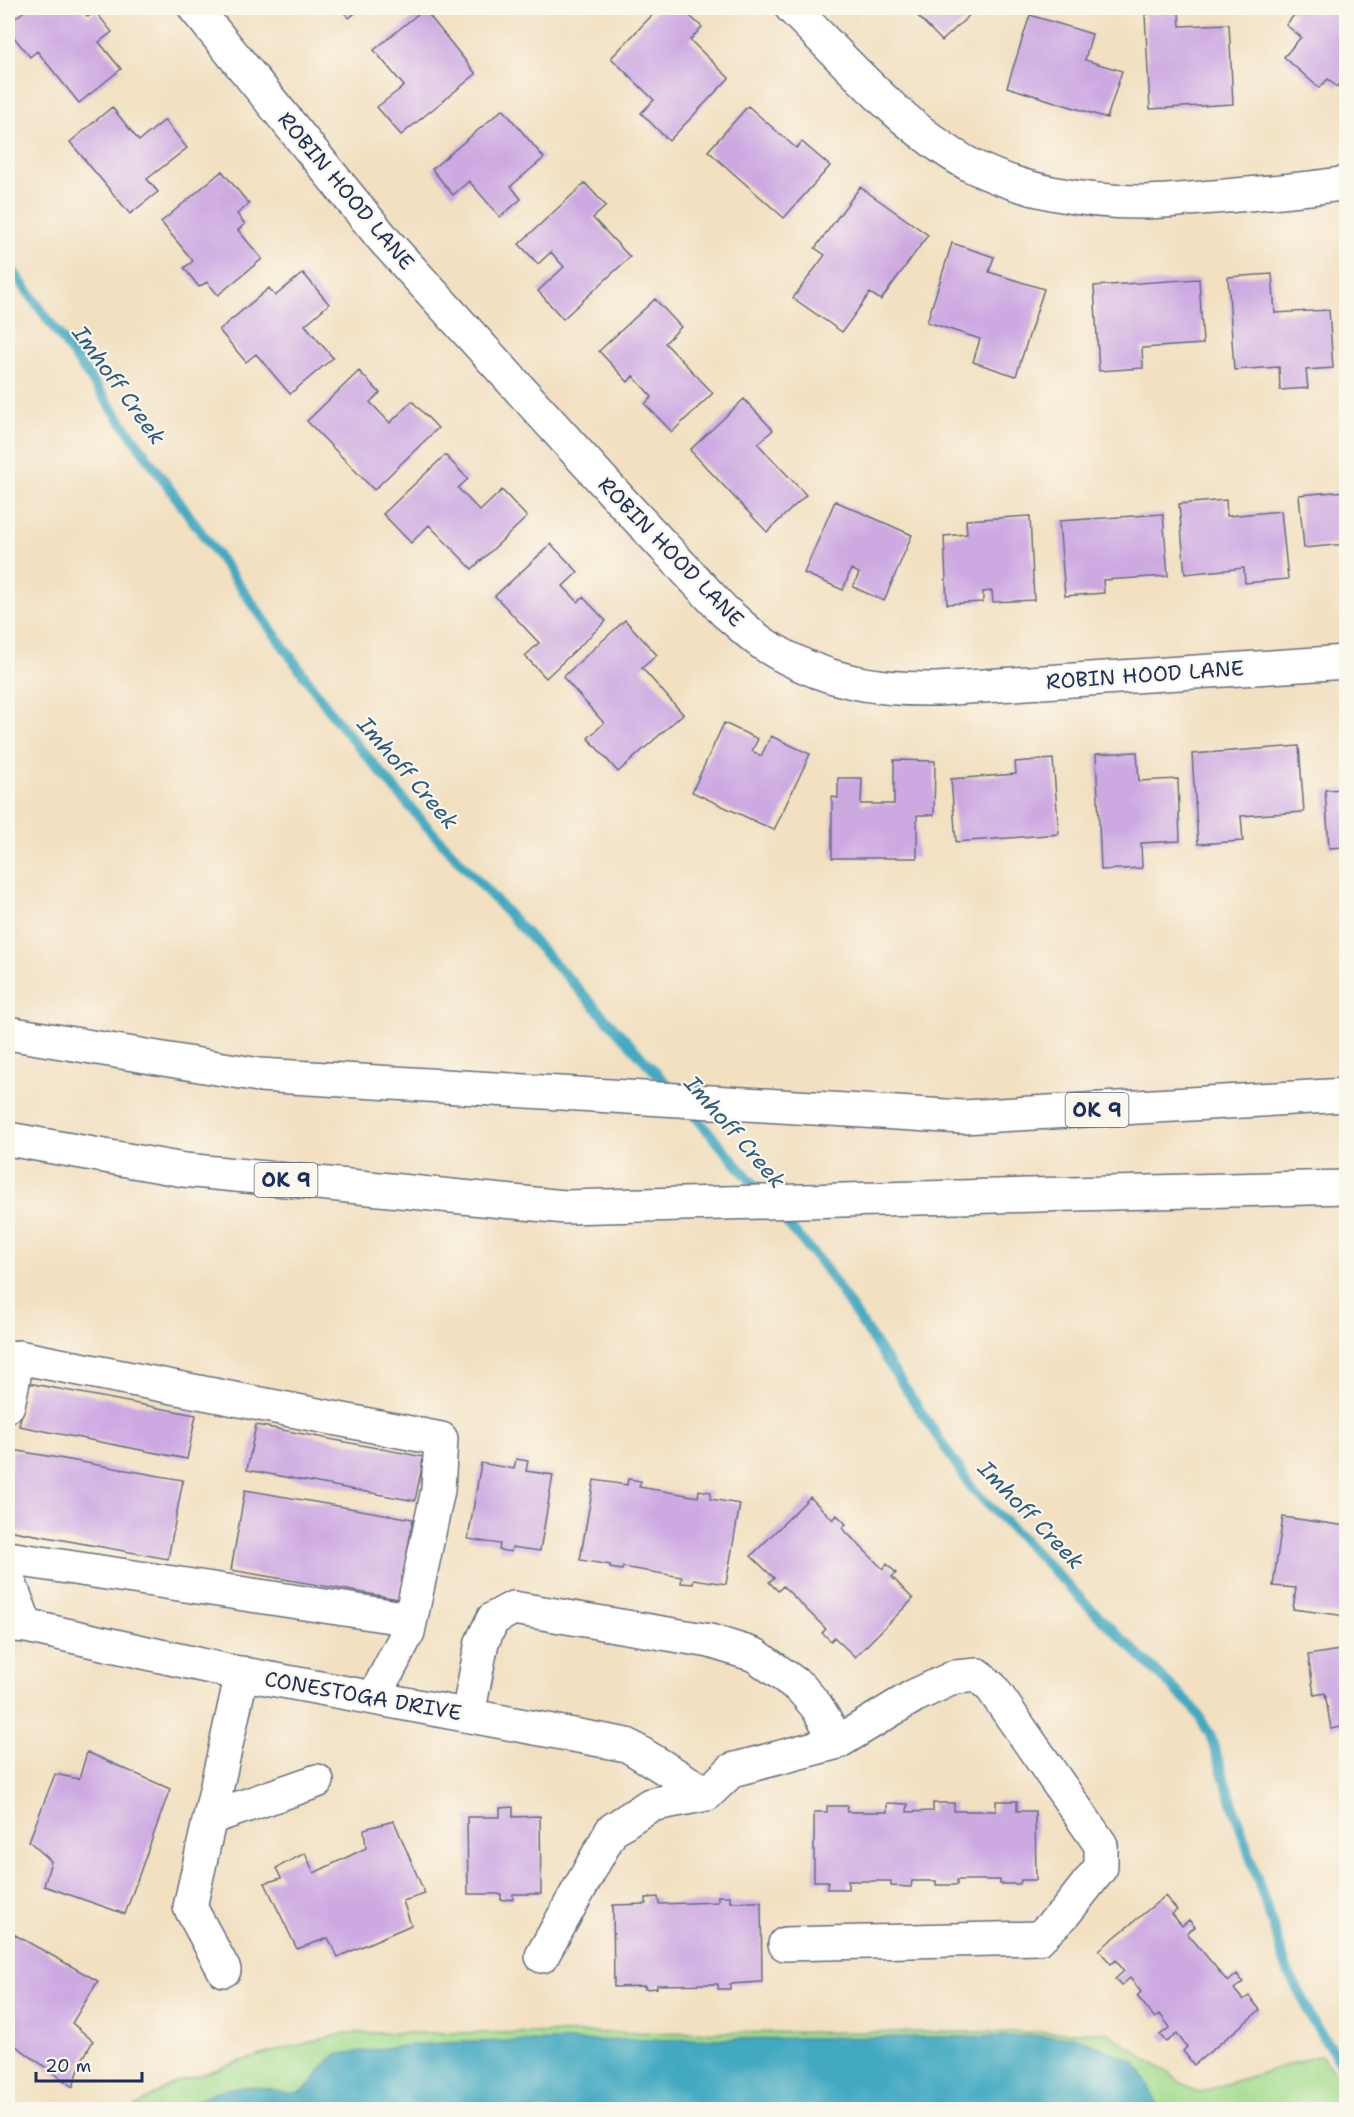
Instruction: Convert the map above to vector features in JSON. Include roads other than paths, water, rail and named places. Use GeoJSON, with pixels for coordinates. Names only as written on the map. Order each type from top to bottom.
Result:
{"type":"FeatureCollection","features":[{"type":"Feature","properties":{"kind":"main road","name":"ROBIN HOOD LANE"},"geometry":{"type":"LineString","coordinates":[[195,8],[385,241],[455,320],[725,612],[767,646],[828,676],[859,685],[897,689],[937,689],[1347,662]]}},
{"type":"Feature","properties":{"kind":"main road"},"geometry":{"type":"LineString","coordinates":[[792,8],[892,106],[935,142],[972,166],[1017,184],[1068,197],[1139,202],[1314,189],[1347,183]]}},
{"type":"Feature","properties":{"kind":"main road","name":"OK 9"},"geometry":{"type":"LineString","coordinates":[[8,1033],[259,1075],[963,1117],[1347,1095]]}},
{"type":"Feature","properties":{"kind":"main road","name":"OK 9"},"geometry":{"type":"LineString","coordinates":[[8,1139],[184,1170],[565,1207],[1347,1187]]}},
{"type":"Feature","properties":{"kind":"main road"},"geometry":{"type":"LineString","coordinates":[[8,1405],[18,1357],[441,1439],[438,1490],[408,1632],[374,1698]]}},
{"type":"Feature","properties":{"kind":"main road"},"geometry":{"type":"LineString","coordinates":[[8,1558],[411,1619]]}},
{"type":"Feature","properties":{"kind":"main road"},"geometry":{"type":"LineString","coordinates":[[8,1579],[17,1625]]}},
{"type":"Feature","properties":{"kind":"main road"},"geometry":{"type":"LineString","coordinates":[[468,1715],[482,1642],[493,1619],[513,1608],[710,1641],[755,1656],[801,1688],[817,1707],[838,1742]]}},
{"type":"Feature","properties":{"kind":"main road","name":"CONESTOGA DRIVE"},"geometry":{"type":"LineString","coordinates":[[17,1625],[242,1673],[627,1745],[707,1794]]}},
{"type":"Feature","properties":{"kind":"main road"},"geometry":{"type":"LineString","coordinates":[[224,1970],[190,1907],[242,1673]]}},
{"type":"Feature","properties":{"kind":"main road"},"geometry":{"type":"LineString","coordinates":[[542,1956],[612,1830],[650,1805],[707,1794],[732,1770],[838,1742],[914,1696],[955,1677],[978,1675],[992,1688],[1101,1845],[1101,1867],[1064,1914],[1039,1938],[785,1944]]}},
{"type":"Feature","properties":{"kind":"main road"},"geometry":{"type":"LineString","coordinates":[[210,1818],[317,1781]]}},
{"type":"Feature","properties":{"kind":"water"},"geometry":{"type":"Polygon","coordinates":[[[1074,2036],[1134,2062],[1159,2109],[185,2109],[205,2096],[226,2089],[247,2087],[286,2093],[302,2091],[312,2083],[327,2062],[337,2055],[445,2043],[1074,2036]]]}},
{"type":"Feature","properties":{"kind":"waterway","name":"Imhoff Creek"},"geometry":{"type":"LineString","coordinates":[[8,264],[337,721],[423,822],[674,1092]]}},
{"type":"Feature","properties":{"kind":"waterway","name":"Imhoff Creek"},"geometry":{"type":"LineString","coordinates":[[688,1108],[764,1196]]}},
{"type":"Feature","properties":{"kind":"waterway","name":"Imhoff Creek"},"geometry":{"type":"LineString","coordinates":[[774,1208],[823,1265],[972,1488],[1084,1602],[1194,1708],[1210,1735],[1288,1972],[1305,2002],[1310,2017],[1346,2071]]}}]}
